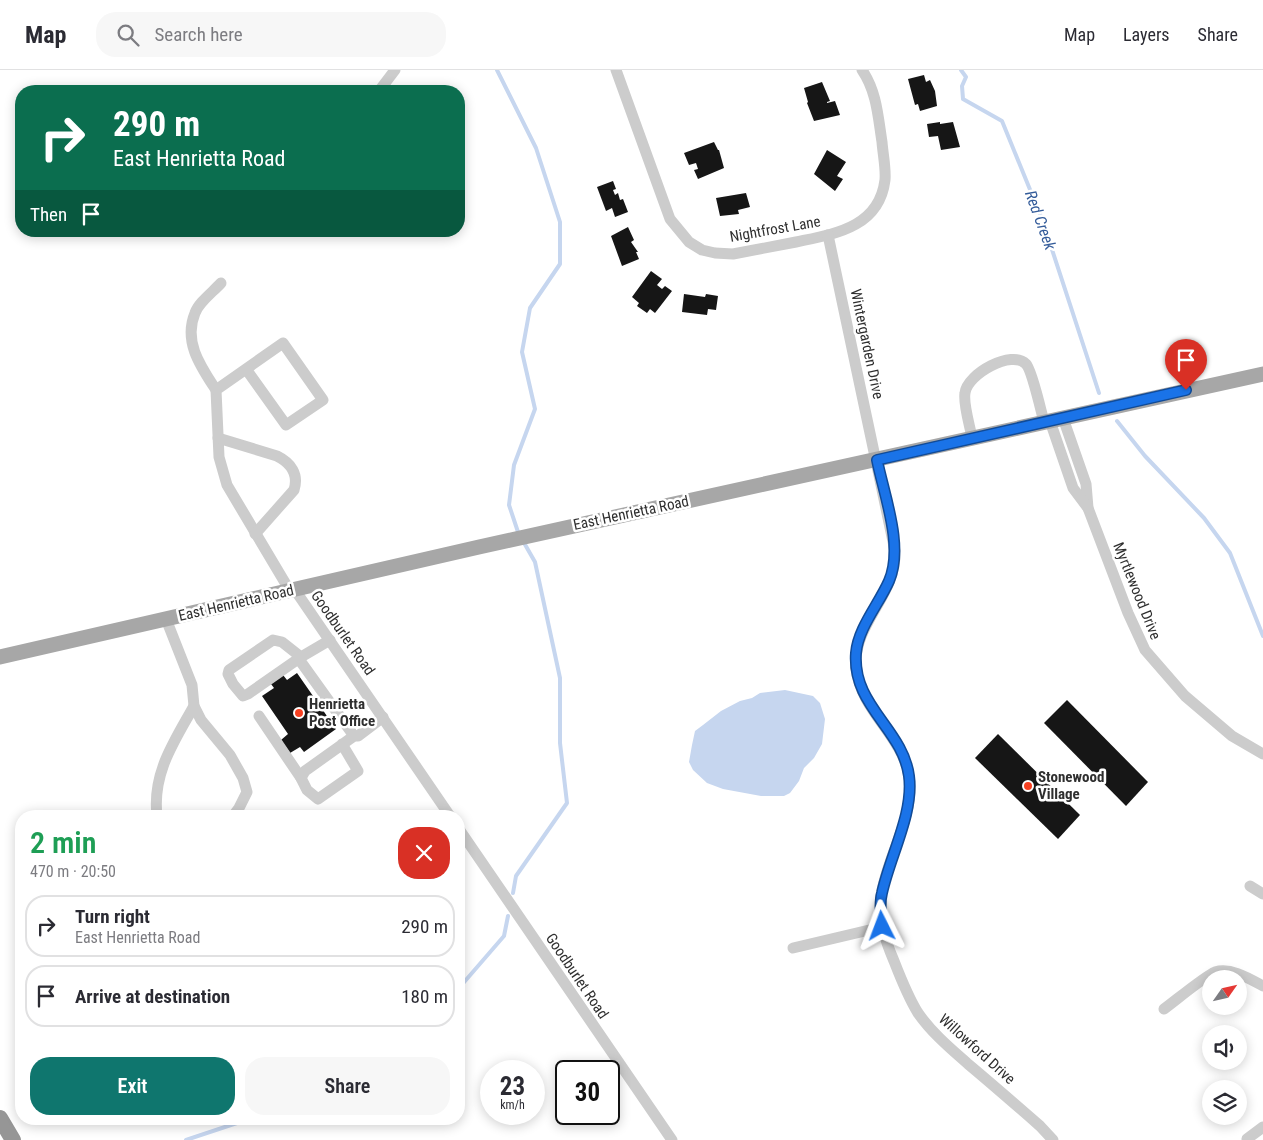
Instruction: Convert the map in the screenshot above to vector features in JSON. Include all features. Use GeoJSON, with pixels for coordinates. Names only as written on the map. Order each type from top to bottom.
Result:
{"type":"FeatureCollection","features":[{"type":"Feature","properties":{"kind":"highway"},"geometry":{"type":"LineString","coordinates":[[0,1118],[13,1140]]}},
{"type":"Feature","properties":{"kind":"main road","name":"East Henrietta Road"},"geometry":{"type":"LineString","coordinates":[[0,657],[532,535],[1263,374]]}},
{"type":"Feature","properties":{"kind":"street"},"geometry":{"type":"LineString","coordinates":[[384,85],[395,70]]}},
{"type":"Feature","properties":{"kind":"street","name":"Nightfrost Lane"},"geometry":{"type":"LineString","coordinates":[[616,70],[670,219],[689,242],[702,250],[732,254],[843,232],[866,218],[881,195],[885,180],[885,166],[872,88],[862,70]]}},
{"type":"Feature","properties":{"kind":"street","name":"Wintergarden Drive"},"geometry":{"type":"LineString","coordinates":[[828,236],[877,460]]}},
{"type":"Feature","properties":{"kind":"street"},"geometry":{"type":"LineString","coordinates":[[221,283],[195,312],[191,330],[192,349],[216,390],[283,343],[322,400],[286,425],[246,369]]}},
{"type":"Feature","properties":{"kind":"street","name":"Myrtlewood Drive"},"geometry":{"type":"LineString","coordinates":[[972,438],[965,393],[968,384],[980,372],[1012,359],[1025,362],[1029,367],[1052,420],[1086,484],[1088,508],[1128,613],[1145,650],[1192,703],[1232,736],[1263,754]]}},
{"type":"Feature","properties":{"kind":"street","name":"Goodburlet Road"},"geometry":{"type":"LineString","coordinates":[[216,390],[218,457],[227,485],[255,534],[293,591],[330,640],[446,810]]}},
{"type":"Feature","properties":{"kind":"street"},"geometry":{"type":"LineString","coordinates":[[218,438],[278,456],[294,471],[296,484],[294,490],[255,534]]}},
{"type":"Feature","properties":{"kind":"street","name":"Willowford Drive"},"geometry":{"type":"LineString","coordinates":[[877,460],[895,551],[893,570],[889,582],[860,639],[856,652],[856,668],[860,688],[867,702],[900,749],[909,776],[910,792],[881,894],[882,926],[888,948],[910,999],[930,1028],[1040,1126],[1053,1140]]}},
{"type":"Feature","properties":{"kind":"street"},"geometry":{"type":"LineString","coordinates":[[166,619],[192,685],[194,706],[201,720],[230,755],[243,778],[247,792],[238,810]]}},
{"type":"Feature","properties":{"kind":"street"},"geometry":{"type":"LineString","coordinates":[[330,640],[301,657],[243,696],[228,674],[229,670],[273,640],[282,642],[301,657],[301,662],[354,736]]}},
{"type":"Feature","properties":{"kind":"street"},"geometry":{"type":"LineString","coordinates":[[157,810],[155,798],[158,776],[194,706]]}},
{"type":"Feature","properties":{"kind":"street"},"geometry":{"type":"LineString","coordinates":[[259,716],[307,790],[318,799],[358,771],[342,744]]}},
{"type":"Feature","properties":{"kind":"street"},"geometry":{"type":"LineString","coordinates":[[301,778],[305,771],[354,736],[358,736],[382,717]]}},
{"type":"Feature","properties":{"kind":"street","name":"Goodburlet Road"},"geometry":{"type":"LineString","coordinates":[[465,838],[672,1140]]}},
{"type":"Feature","properties":{"kind":"street"},"geometry":{"type":"LineString","coordinates":[[1250,886],[1263,894]]}},
{"type":"Feature","properties":{"kind":"street"},"geometry":{"type":"LineString","coordinates":[[793,948],[882,926]]}},
{"type":"Feature","properties":{"kind":"street"},"geometry":{"type":"LineString","coordinates":[[1164,1009],[1215,972],[1228,971],[1263,986]]}},
{"type":"Feature","properties":{"kind":"street"},"geometry":{"type":"LineString","coordinates":[[1247,1139],[1263,1127]]}},
{"type":"Feature","properties":{"kind":"water"},"geometry":{"type":"Polygon","coordinates":[[[785,690],[813,696],[820,703],[825,719],[822,744],[814,758],[804,768],[799,781],[790,793],[784,796],[761,796],[723,789],[707,783],[693,770],[689,762],[695,731],[721,711],[740,701],[752,698],[760,693],[785,690]]]}},
{"type":"Feature","properties":{"kind":"building"},"geometry":{"type":"Polygon","coordinates":[[[924,75],[926,82],[930,80],[935,91],[937,106],[920,111],[918,104],[915,105],[908,79],[924,75]]]}},
{"type":"Feature","properties":{"kind":"building"},"geometry":{"type":"Polygon","coordinates":[[[822,82],[830,101],[827,103],[835,101],[840,115],[814,121],[804,88],[822,82]]]}},
{"type":"Feature","properties":{"kind":"building"},"geometry":{"type":"Polygon","coordinates":[[[940,122],[940,124],[953,122],[960,147],[941,150],[938,136],[929,137],[927,124],[940,122]]]}},
{"type":"Feature","properties":{"kind":"building"},"geometry":{"type":"Polygon","coordinates":[[[714,142],[719,150],[724,168],[698,179],[694,170],[698,169],[696,163],[689,165],[684,153],[714,142]]]}},
{"type":"Feature","properties":{"kind":"building"},"geometry":{"type":"Polygon","coordinates":[[[827,150],[846,162],[837,176],[843,179],[835,191],[814,174],[827,150]]]}},
{"type":"Feature","properties":{"kind":"building"},"geometry":{"type":"Polygon","coordinates":[[[613,181],[616,189],[613,190],[615,195],[618,193],[620,200],[623,199],[628,212],[615,217],[612,208],[606,211],[597,187],[613,181]]]}},
{"type":"Feature","properties":{"kind":"building"},"geometry":{"type":"Polygon","coordinates":[[[746,193],[750,207],[738,210],[739,214],[720,216],[716,198],[746,193]]]}},
{"type":"Feature","properties":{"kind":"building"},"geometry":{"type":"Polygon","coordinates":[[[628,227],[634,240],[631,242],[638,252],[636,252],[639,259],[622,266],[611,236],[628,227]]]}},
{"type":"Feature","properties":{"kind":"building"},"geometry":{"type":"Polygon","coordinates":[[[651,271],[662,279],[657,285],[662,289],[665,286],[672,291],[655,313],[650,309],[647,313],[637,306],[639,303],[632,297],[651,271]]]}},
{"type":"Feature","properties":{"kind":"building"},"geometry":{"type":"Polygon","coordinates":[[[684,294],[705,297],[706,294],[718,296],[716,310],[708,309],[707,315],[682,312],[684,294]]]}},
{"type":"Feature","properties":{"kind":"building","name":"Henrietta Post Office"},"geometry":{"type":"Polygon","coordinates":[[[297,673],[336,729],[304,752],[300,747],[290,753],[281,740],[288,734],[262,696],[274,688],[271,684],[283,675],[287,680],[297,673]]]}},
{"type":"Feature","properties":{"kind":"building","name":"Stonewood Village"},"geometry":{"type":"Polygon","coordinates":[[[1067,700],[1148,782],[1126,806],[1044,723],[1067,700]]]}},
{"type":"Feature","properties":{"kind":"building","name":"Stonewood Village"},"geometry":{"type":"Polygon","coordinates":[[[998,734],[1080,815],[1058,839],[975,758],[998,734]]]}},
{"type":"Feature","properties":{"kind":"waterway"},"geometry":{"type":"LineString","coordinates":[[497,70],[536,148],[560,222],[560,264],[530,308],[522,352],[535,409],[514,465],[509,505],[519,535]]}},
{"type":"Feature","properties":{"kind":"waterway","name":"Red Creek"},"geometry":{"type":"LineString","coordinates":[[961,70],[966,77],[962,86],[963,99],[1002,121],[1042,219],[1099,393]]}},
{"type":"Feature","properties":{"kind":"waterway","name":"Red Creek"},"geometry":{"type":"LineString","coordinates":[[1117,421],[1145,456],[1204,518],[1230,553],[1263,636]]}},
{"type":"Feature","properties":{"kind":"waterway"},"geometry":{"type":"LineString","coordinates":[[513,893],[516,876],[567,803],[560,743],[560,678],[535,562],[523,541]]}},
{"type":"Feature","properties":{"kind":"waterway"},"geometry":{"type":"LineString","coordinates":[[465,981],[504,936],[508,916]]}},
{"type":"Feature","properties":{"kind":"waterway"},"geometry":{"type":"LineString","coordinates":[[186,1140],[231,1125]]}},
{"type":"Feature","properties":{"kind":"place","name":"Henrietta Post Office"},"geometry":{"type":"Point","coordinates":[299,713]}},
{"type":"Feature","properties":{"kind":"place","name":"Stonewood Village"},"geometry":{"type":"Point","coordinates":[1028,786]}},
{"type":"Feature","properties":{"kind":"route"},"geometry":{"type":"LineString","coordinates":[[882,926],[881,894],[910,792],[906,762],[900,749],[867,702],[860,688],[856,668],[856,652],[860,639],[889,582],[893,570],[895,551],[892,528],[877,460],[1186,390]]}}]}
